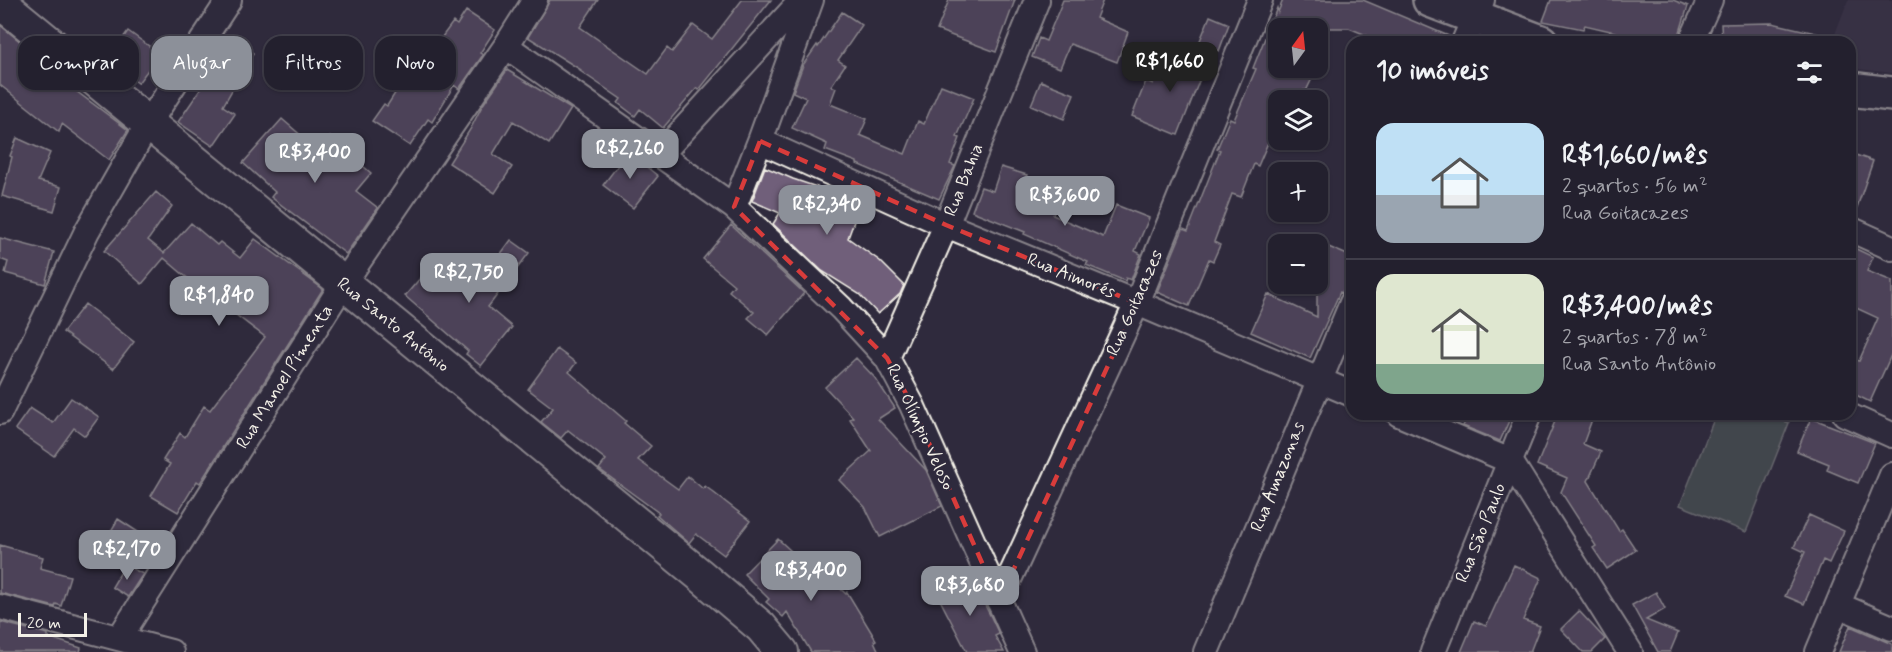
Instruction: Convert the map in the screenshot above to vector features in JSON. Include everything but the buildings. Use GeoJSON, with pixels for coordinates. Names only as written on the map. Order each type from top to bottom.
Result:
{"type":"FeatureCollection","features":[{"type":"Feature","properties":{"kind":"main road"},"geometry":{"type":"LineString","coordinates":[[1430,0],[1473,20],[1522,36]]}},
{"type":"Feature","properties":{"kind":"main road"},"geometry":{"type":"LineString","coordinates":[[1856,90],[1892,94]]}},
{"type":"Feature","properties":{"kind":"street"},"geometry":{"type":"LineString","coordinates":[[0,412],[87,231],[148,124],[229,0]]}},
{"type":"Feature","properties":{"kind":"street","name":"Rua Manoel Pimenta"},"geometry":{"type":"LineString","coordinates":[[120,637],[343,284],[535,0]]}},
{"type":"Feature","properties":{"kind":"street"},"geometry":{"type":"LineString","coordinates":[[661,154],[802,0]]}},
{"type":"Feature","properties":{"kind":"street"},"geometry":{"type":"LineString","coordinates":[[734,207],[811,0]]}},
{"type":"Feature","properties":{"kind":"street","name":"Rua Bahia"},"geometry":{"type":"LineString","coordinates":[[887,358],[946,225],[1037,0]]}},
{"type":"Feature","properties":{"kind":"street","name":"Rua Goitacazes"},"geometry":{"type":"LineString","coordinates":[[999,601],[1137,303],[1260,0]]}},
{"type":"Feature","properties":{"kind":"street"},"geometry":{"type":"LineString","coordinates":[[1694,36],[1710,0]]}},
{"type":"Feature","properties":{"kind":"street","name":"Rua Santo Antônio"},"geometry":{"type":"LineString","coordinates":[[0,2],[700,575],[761,627],[782,652]]}},
{"type":"Feature","properties":{"kind":"street","name":"Rua Olímpio Veloso"},"geometry":{"type":"LineString","coordinates":[[506,46],[734,207],[841,308],[887,358],[912,405],[1022,652]]}},
{"type":"Feature","properties":{"kind":"street","name":"Rua Aimorés"},"geometry":{"type":"LineString","coordinates":[[760,141],[946,225],[1346,391]]}},
{"type":"Feature","properties":{"kind":"street"},"geometry":{"type":"LineString","coordinates":[[1856,232],[1892,248]]}},
{"type":"Feature","properties":{"kind":"street","name":"Rua Amazonas"},"geometry":{"type":"LineString","coordinates":[[1206,652],[1346,317]]}},
{"type":"Feature","properties":{"kind":"street"},"geometry":{"type":"LineString","coordinates":[[1856,419],[1892,435]]}},
{"type":"Feature","properties":{"kind":"street"},"geometry":{"type":"LineString","coordinates":[[1413,420],[1510,461],[1630,652]]}},
{"type":"Feature","properties":{"kind":"street","name":"Rua São Paulo"},"geometry":{"type":"LineString","coordinates":[[1433,652],[1527,420]]}},
{"type":"Feature","properties":{"kind":"street"},"geometry":{"type":"LineString","coordinates":[[1818,652],[1892,475]]}},
{"type":"Feature","properties":{"kind":"street"},"geometry":{"type":"LineString","coordinates":[[1838,605],[1892,628]]}},
{"type":"Feature","properties":{"kind":"street"},"geometry":{"type":"LineString","coordinates":[[0,607],[171,652]]}},
{"type":"Feature","properties":{"kind":"highlighted area"},"geometry":{"type":"Polygon","coordinates":[[[760,141],[946,225],[1137,303],[999,601],[912,405],[887,358],[734,207],[760,141]]]}},
{"type":"Feature","properties":{"kind":"shaded area"},"geometry":{"type":"Polygon","coordinates":[[[1848,0],[1892,0],[1892,73],[1856,69],[1856,36],[1834,36],[1848,0]]]}},
{"type":"Feature","properties":{"kind":"green space"},"geometry":{"type":"Polygon","coordinates":[[[1714,420],[1781,420],[1789,423],[1746,532],[1680,505],[1714,420]]]}}]}
